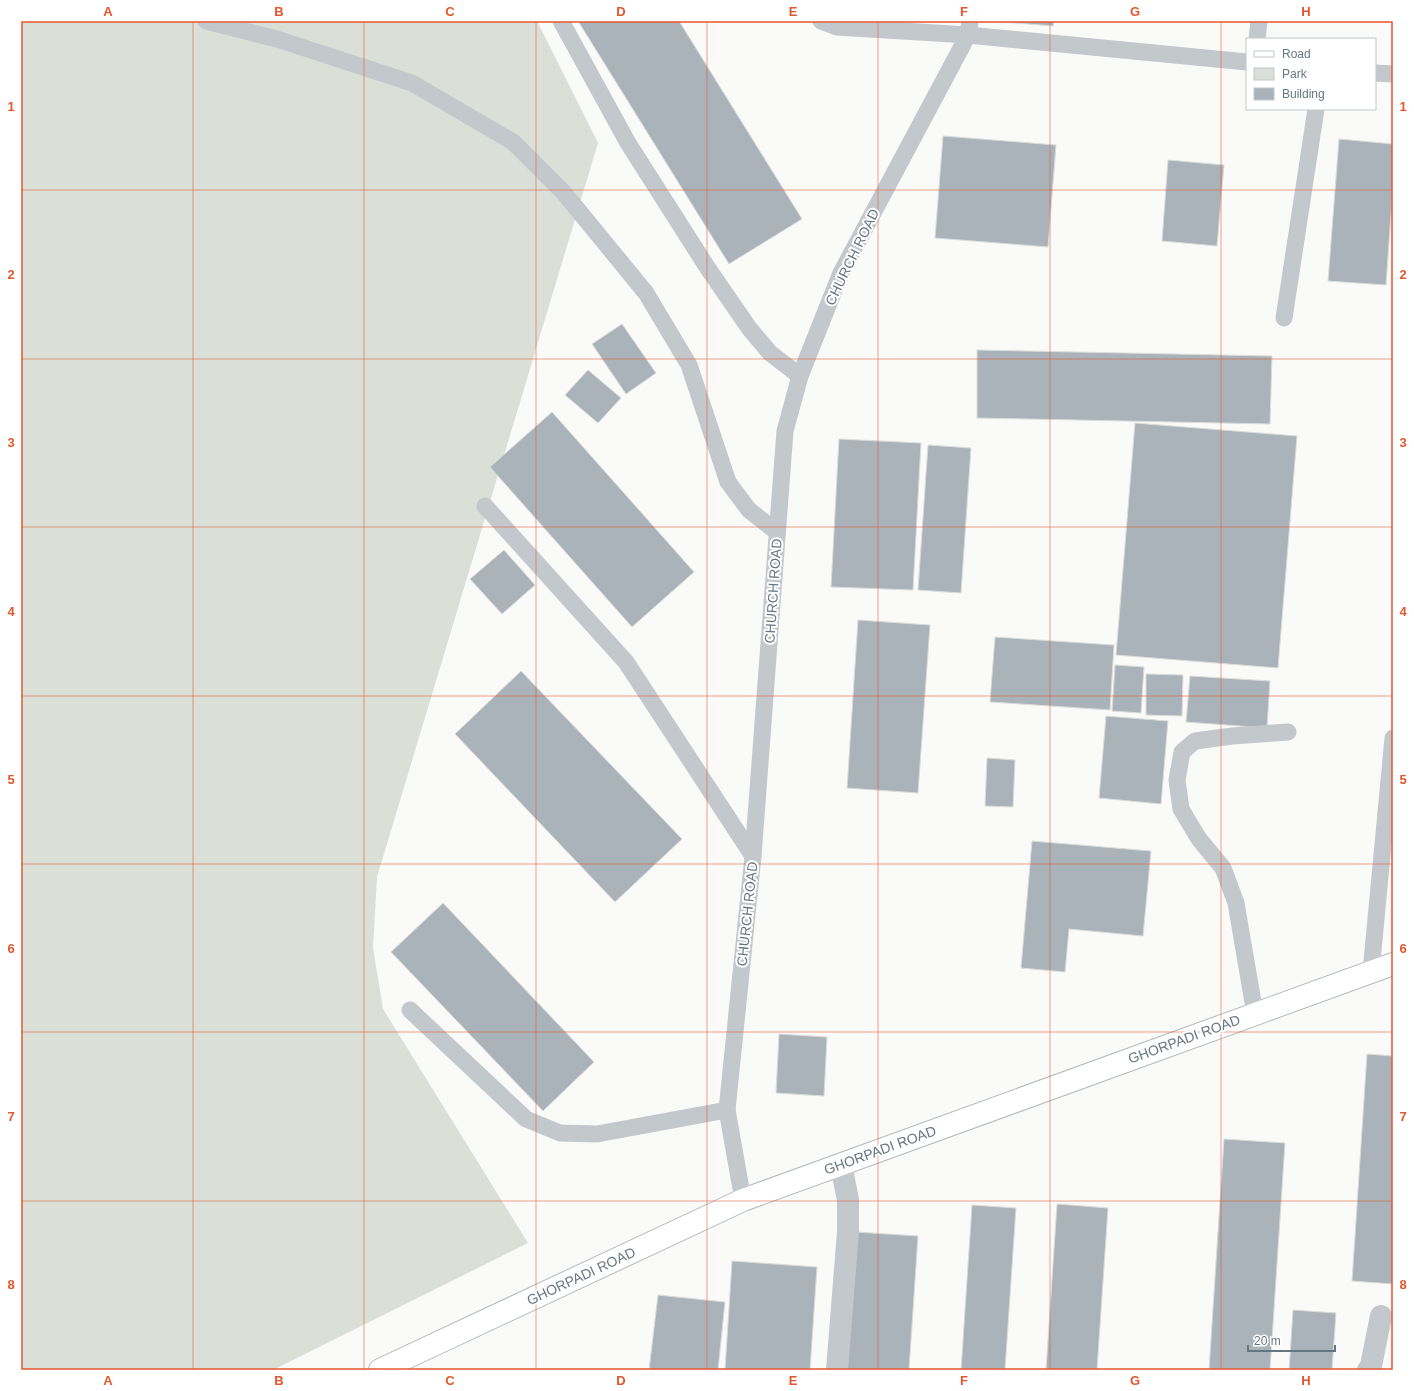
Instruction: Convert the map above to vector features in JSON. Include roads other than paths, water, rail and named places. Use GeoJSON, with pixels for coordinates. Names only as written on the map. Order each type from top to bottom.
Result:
{"type":"FeatureCollection","features":[{"type":"Feature","properties":{"kind":"main road","name":"GHORPADI ROAD"},"geometry":{"type":"LineString","coordinates":[[380,1370],[743,1200],[1393,964]]}},
{"type":"Feature","properties":{"kind":"street"},"geometry":{"type":"LineString","coordinates":[[837,1370],[848,1232],[848,1200],[841,1165]]}},
{"type":"Feature","properties":{"kind":"street"},"geometry":{"type":"LineString","coordinates":[[1368,1370],[1371,1366],[1381,1316]]}},
{"type":"Feature","properties":{"kind":"lane"},"geometry":{"type":"LineString","coordinates":[[206,21],[277,39],[412,83],[513,142],[564,193],[646,293],[689,365],[728,482],[749,510],[777,532]]}},
{"type":"Feature","properties":{"kind":"lane"},"geometry":{"type":"LineString","coordinates":[[561,21],[628,143],[707,267],[749,328],[770,353],[800,376]]}},
{"type":"Feature","properties":{"kind":"lane"},"geometry":{"type":"LineString","coordinates":[[821,21],[837,27],[969,28],[1246,62]]}},
{"type":"Feature","properties":{"kind":"lane"},"geometry":{"type":"LineString","coordinates":[[1257,38],[1259,21]]}},
{"type":"Feature","properties":{"kind":"lane","name":"CHURCH ROAD"},"geometry":{"type":"LineString","coordinates":[[743,1200],[727,1110],[753,856],[785,431],[800,376],[841,273],[969,28]]}},
{"type":"Feature","properties":{"kind":"lane"},"geometry":{"type":"LineString","coordinates":[[1376,73],[1393,74]]}},
{"type":"Feature","properties":{"kind":"lane"},"geometry":{"type":"LineString","coordinates":[[1284,318],[1316,110]]}},
{"type":"Feature","properties":{"kind":"lane"},"geometry":{"type":"LineString","coordinates":[[485,506],[626,662],[753,856]]}},
{"type":"Feature","properties":{"kind":"lane"},"geometry":{"type":"LineString","coordinates":[[1255,1014],[1236,903],[1223,868],[1199,839],[1181,809],[1177,780],[1182,752],[1195,741],[1232,736],[1288,732]]}},
{"type":"Feature","properties":{"kind":"lane"},"geometry":{"type":"LineString","coordinates":[[1371,972],[1393,738]]}},
{"type":"Feature","properties":{"kind":"lane"},"geometry":{"type":"LineString","coordinates":[[410,1010],[526,1119],[560,1133],[597,1134],[727,1110]]}}]}
